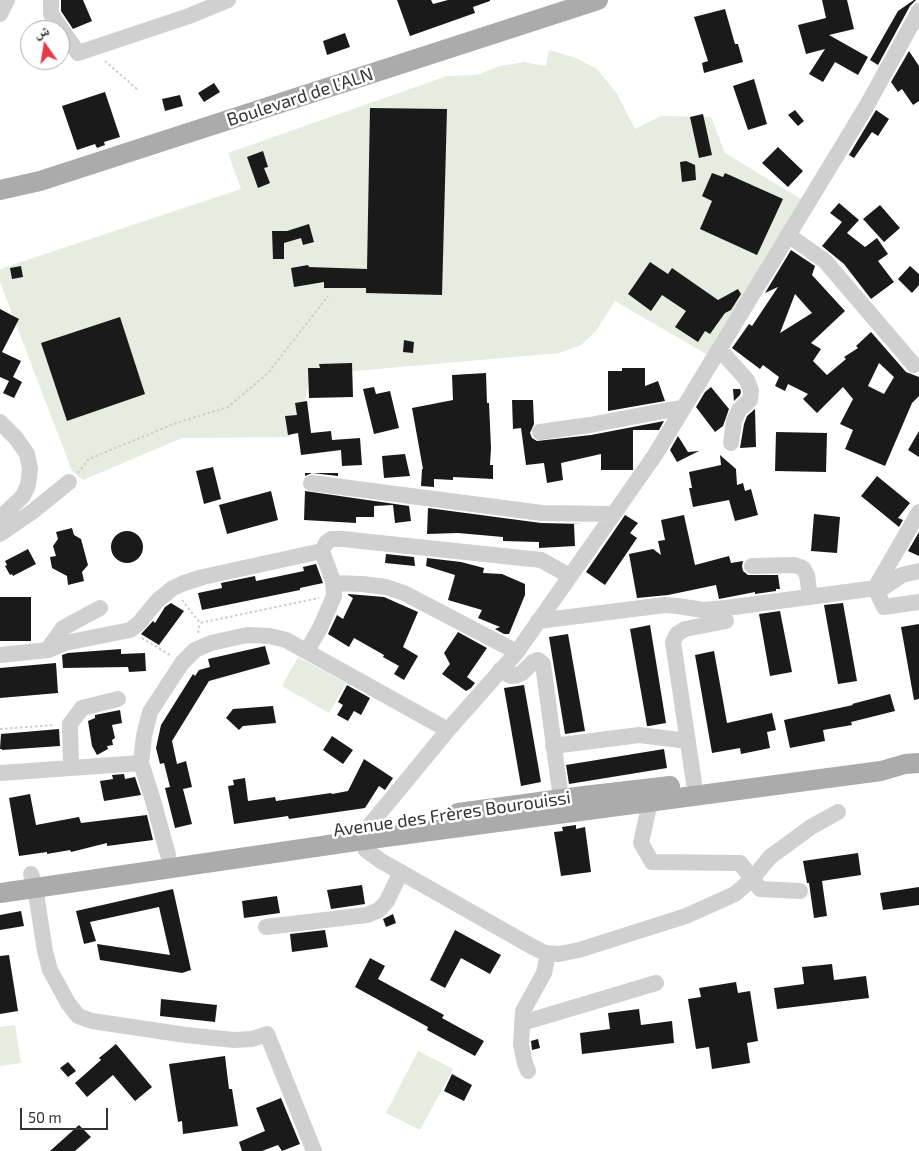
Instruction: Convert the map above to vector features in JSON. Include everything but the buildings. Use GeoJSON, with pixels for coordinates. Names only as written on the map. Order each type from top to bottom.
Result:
{"type":"FeatureCollection","features":[{"type":"Feature","properties":{"kind":"main road","name":"Boulevard de l'ALN"},"geometry":{"type":"LineString","coordinates":[[0,190],[40,181],[598,0]]}},
{"type":"Feature","properties":{"kind":"main road","name":"Avenue des Frères Bourouissi"},"geometry":{"type":"LineString","coordinates":[[0,878],[33,881],[168,855],[369,833],[560,799],[884,761],[912,764]]}},
{"type":"Feature","properties":{"kind":"main road"},"geometry":{"type":"LineString","coordinates":[[0,893],[33,881],[369,833],[650,802],[881,771],[912,764]]}},
{"type":"Feature","properties":{"kind":"street"},"geometry":{"type":"LineString","coordinates":[[0,14],[7,0]]}},
{"type":"Feature","properties":{"kind":"street"},"geometry":{"type":"LineString","coordinates":[[50,0],[51,14],[78,52],[189,16],[228,0]]}},
{"type":"Feature","properties":{"kind":"street"},"geometry":{"type":"LineString","coordinates":[[838,812],[811,827],[770,858],[752,879],[735,894],[686,916],[579,950],[559,954],[548,954],[530,946],[371,855],[366,850],[369,833],[448,730],[517,652],[654,455],[720,350],[866,107],[919,11]]}},
{"type":"Feature","properties":{"kind":"street"},"geometry":{"type":"LineString","coordinates":[[788,235],[825,261],[914,365]]}},
{"type":"Feature","properties":{"kind":"street"},"geometry":{"type":"LineString","coordinates":[[720,350],[739,369],[747,380],[751,391],[750,400],[739,410],[734,421],[731,443]]}},
{"type":"Feature","properties":{"kind":"street"},"geometry":{"type":"LineString","coordinates":[[540,432],[683,408]]}},
{"type":"Feature","properties":{"kind":"street"},"geometry":{"type":"LineString","coordinates":[[0,422],[16,438],[27,454],[30,469],[28,485],[23,496],[0,518]]}},
{"type":"Feature","properties":{"kind":"street"},"geometry":{"type":"LineString","coordinates":[[0,534],[32,512],[72,478]]}},
{"type":"Feature","properties":{"kind":"street"},"geometry":{"type":"LineString","coordinates":[[311,483],[542,513],[613,514]]}},
{"type":"Feature","properties":{"kind":"street"},"geometry":{"type":"LineString","coordinates":[[875,588],[919,512]]}},
{"type":"Feature","properties":{"kind":"street"},"geometry":{"type":"LineString","coordinates":[[307,650],[320,628],[333,590],[322,551],[326,543],[331,539],[540,560],[570,576]]}},
{"type":"Feature","properties":{"kind":"street"},"geometry":{"type":"LineString","coordinates":[[0,655],[48,650],[65,643],[130,630],[139,623],[158,600],[173,588],[203,577],[322,551]]}},
{"type":"Feature","properties":{"kind":"street"},"geometry":{"type":"LineString","coordinates":[[752,566],[794,565],[803,568],[807,575],[810,597]]}},
{"type":"Feature","properties":{"kind":"street"},"geometry":{"type":"LineString","coordinates":[[538,621],[665,605],[703,610],[810,597],[884,587],[902,575],[919,571]]}},
{"type":"Feature","properties":{"kind":"street"},"geometry":{"type":"LineString","coordinates":[[333,590],[362,584],[386,587],[404,593],[517,652]]}},
{"type":"Feature","properties":{"kind":"street"},"geometry":{"type":"LineString","coordinates":[[875,588],[884,607],[919,602]]}},
{"type":"Feature","properties":{"kind":"street"},"geometry":{"type":"LineString","coordinates":[[48,650],[64,628],[100,608]]}},
{"type":"Feature","properties":{"kind":"street"},"geometry":{"type":"LineString","coordinates":[[694,783],[673,642],[677,634],[685,629],[726,621]]}},
{"type":"Feature","properties":{"kind":"street"},"geometry":{"type":"LineString","coordinates":[[168,855],[141,763],[144,736],[150,712],[182,663],[195,650],[211,643],[247,635],[270,636],[286,640],[448,730]]}},
{"type":"Feature","properties":{"kind":"street"},"geometry":{"type":"LineString","coordinates":[[500,670],[511,676],[522,674],[532,662],[538,660],[543,664],[560,799]]}},
{"type":"Feature","properties":{"kind":"street"},"geometry":{"type":"LineString","coordinates":[[71,768],[70,724],[82,708],[118,699]]}},
{"type":"Feature","properties":{"kind":"street"},"geometry":{"type":"LineString","coordinates":[[553,746],[639,735],[688,742]]}},
{"type":"Feature","properties":{"kind":"street"},"geometry":{"type":"LineString","coordinates":[[0,773],[141,763]]}},
{"type":"Feature","properties":{"kind":"street"},"geometry":{"type":"LineString","coordinates":[[650,802],[641,843],[652,862],[740,863],[760,889],[800,891]]}},
{"type":"Feature","properties":{"kind":"street"},"geometry":{"type":"LineString","coordinates":[[266,927],[367,915],[379,910],[387,902],[401,872]]}},
{"type":"Feature","properties":{"kind":"street"},"geometry":{"type":"LineString","coordinates":[[33,881],[50,970],[68,1003],[78,1016],[92,1021],[234,1040],[252,1039],[267,1034],[314,1151]]}},
{"type":"Feature","properties":{"kind":"street"},"geometry":{"type":"LineString","coordinates":[[528,1071],[520,1045],[523,1011],[544,972],[548,954]]}},
{"type":"Feature","properties":{"kind":"street"},"geometry":{"type":"LineString","coordinates":[[522,1023],[656,983]]}},
{"type":"Feature","properties":{"kind":"path"},"geometry":{"type":"LineString","coordinates":[[105,61],[138,90]]}},
{"type":"Feature","properties":{"kind":"path"},"geometry":{"type":"LineString","coordinates":[[72,478],[89,460],[176,423],[228,407],[268,373],[328,296]]}},
{"type":"Feature","properties":{"kind":"path"},"geometry":{"type":"LineString","coordinates":[[173,588],[200,622],[309,599],[333,590]]}},
{"type":"Feature","properties":{"kind":"path"},"geometry":{"type":"LineString","coordinates":[[130,630],[182,663]]}},
{"type":"Feature","properties":{"kind":"path"},"geometry":{"type":"LineString","coordinates":[[0,729],[70,724]]}},
{"type":"Feature","properties":{"kind":"shaded area"},"geometry":{"type":"Polygon","coordinates":[[[549,50],[576,58],[597,69],[617,94],[635,129],[661,116],[711,117],[725,153],[801,199],[708,355],[615,301],[596,331],[581,345],[559,353],[310,375],[300,427],[289,437],[182,438],[83,480],[72,471],[0,282],[0,269],[241,189],[228,153],[447,76],[477,75],[500,66],[524,62],[546,66],[549,50]]]}},
{"type":"Feature","properties":{"kind":"shaded area"},"geometry":{"type":"Polygon","coordinates":[[[298,657],[346,683],[329,713],[282,686],[298,657]]]}},
{"type":"Feature","properties":{"kind":"shaded area"},"geometry":{"type":"Polygon","coordinates":[[[15,1025],[21,1063],[0,1066],[0,1027],[15,1025]]]}},
{"type":"Feature","properties":{"kind":"shaded area"},"geometry":{"type":"Polygon","coordinates":[[[418,1051],[453,1069],[420,1130],[386,1113],[418,1051]]]}}]}
